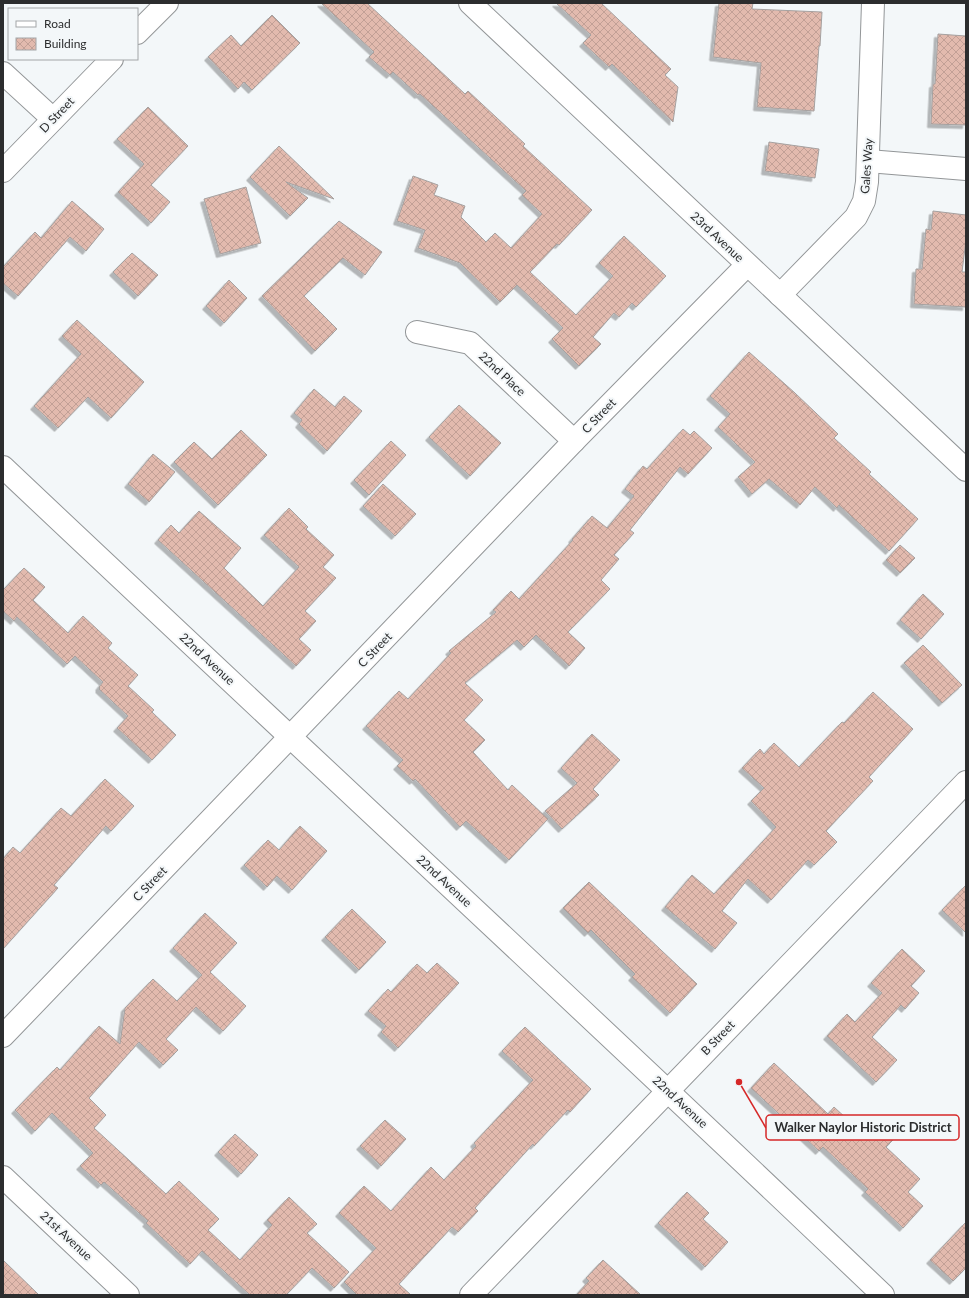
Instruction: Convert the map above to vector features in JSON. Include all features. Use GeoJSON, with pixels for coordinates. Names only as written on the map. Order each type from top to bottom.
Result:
{"type":"FeatureCollection","features":[{"type":"Feature","properties":{"kind":"street"},"geometry":{"type":"LineString","coordinates":[[138,32],[166,3]]}},
{"type":"Feature","properties":{"kind":"street","name":"23rd Avenue"},"geometry":{"type":"LineString","coordinates":[[470,3],[966,470]]}},
{"type":"Feature","properties":{"kind":"street","name":"Gales Way"},"geometry":{"type":"LineString","coordinates":[[780,296],[856,217],[864,201],[868,161],[873,3]]}},
{"type":"Feature","properties":{"kind":"street","name":"D Street"},"geometry":{"type":"LineString","coordinates":[[3,171],[111,60]]}},
{"type":"Feature","properties":{"kind":"street"},"geometry":{"type":"LineString","coordinates":[[3,73],[53,119]]}},
{"type":"Feature","properties":{"kind":"street"},"geometry":{"type":"LineString","coordinates":[[868,161],[966,169]]}},
{"type":"Feature","properties":{"kind":"street","name":"C Street"},"geometry":{"type":"LineString","coordinates":[[3,1036],[574,441],[747,265]]}},
{"type":"Feature","properties":{"kind":"street","name":"22nd Place"},"geometry":{"type":"LineString","coordinates":[[417,332],[470,343],[574,441]]}},
{"type":"Feature","properties":{"kind":"street","name":"22nd Avenue"},"geometry":{"type":"LineString","coordinates":[[3,467],[290,738],[668,1090],[883,1295]]}},
{"type":"Feature","properties":{"kind":"street","name":"B Street"},"geometry":{"type":"LineString","coordinates":[[471,1295],[966,782]]}},
{"type":"Feature","properties":{"kind":"street","name":"21st Avenue"},"geometry":{"type":"LineString","coordinates":[[3,1177],[128,1295]]}},
{"type":"Feature","properties":{"kind":"building"},"geometry":{"type":"Polygon","coordinates":[[[321,3],[367,3],[465,94],[468,91],[525,144],[523,146],[592,210],[559,245],[557,244],[530,272],[576,315],[613,276],[599,263],[624,236],[666,276],[636,307],[632,303],[619,317],[614,313],[593,337],[601,344],[579,366],[552,339],[563,328],[517,285],[500,302],[460,263],[418,248],[425,230],[397,221],[413,176],[438,185],[434,195],[465,206],[461,217],[486,242],[495,233],[511,248],[542,214],[522,195],[526,191],[420,94],[418,95],[393,72],[390,75],[369,57],[374,52],[321,3]]]}},
{"type":"Feature","properties":{"kind":"building"},"geometry":{"type":"Polygon","coordinates":[[[556,3],[601,3],[671,69],[665,75],[678,87],[673,122],[612,64],[609,67],[583,43],[591,35],[556,3]]]}},
{"type":"Feature","properties":{"kind":"building"},"geometry":{"type":"Polygon","coordinates":[[[719,3],[753,3],[752,9],[822,12],[814,111],[757,107],[761,63],[713,57],[719,3]]]}},
{"type":"Feature","properties":{"kind":"building"},"geometry":{"type":"Polygon","coordinates":[[[272,15],[300,43],[252,90],[244,82],[238,89],[208,57],[231,35],[241,46],[272,15]]]}},
{"type":"Feature","properties":{"kind":"building"},"geometry":{"type":"Polygon","coordinates":[[[938,34],[966,36],[966,125],[931,124],[938,34]]]}},
{"type":"Feature","properties":{"kind":"building"},"geometry":{"type":"Polygon","coordinates":[[[148,107],[188,146],[151,185],[170,202],[151,223],[118,192],[144,164],[117,139],[148,107]]]}},
{"type":"Feature","properties":{"kind":"building"},"geometry":{"type":"Polygon","coordinates":[[[769,142],[819,149],[815,178],[765,171],[769,142]]]}},
{"type":"Feature","properties":{"kind":"building"},"geometry":{"type":"Polygon","coordinates":[[[279,146],[334,199],[286,182],[308,198],[290,216],[250,177],[279,146]]]}},
{"type":"Feature","properties":{"kind":"building"},"geometry":{"type":"Polygon","coordinates":[[[246,187],[261,243],[220,254],[204,199],[246,187]]]}},
{"type":"Feature","properties":{"kind":"building"},"geometry":{"type":"Polygon","coordinates":[[[72,201],[104,229],[86,251],[70,237],[18,296],[3,283],[3,267],[35,232],[41,238],[72,201]]]}},
{"type":"Feature","properties":{"kind":"building"},"geometry":{"type":"Polygon","coordinates":[[[933,211],[966,215],[966,240],[962,272],[966,272],[966,307],[914,304],[916,269],[922,269],[926,229],[931,230],[933,211]]]}},
{"type":"Feature","properties":{"kind":"building"},"geometry":{"type":"Polygon","coordinates":[[[339,221],[382,252],[365,275],[343,258],[304,296],[337,329],[315,351],[262,296],[339,221]]]}},
{"type":"Feature","properties":{"kind":"building"},"geometry":{"type":"Polygon","coordinates":[[[132,253],[158,275],[138,296],[113,272],[132,253]]]}},
{"type":"Feature","properties":{"kind":"building"},"geometry":{"type":"Polygon","coordinates":[[[229,280],[247,298],[224,323],[206,306],[229,280]]]}},
{"type":"Feature","properties":{"kind":"building"},"geometry":{"type":"Polygon","coordinates":[[[77,320],[144,382],[111,418],[88,397],[58,428],[34,406],[81,354],[62,336],[77,320]]]}},
{"type":"Feature","properties":{"kind":"building"},"geometry":{"type":"Polygon","coordinates":[[[749,352],[838,434],[834,438],[871,472],[869,474],[918,519],[889,551],[839,505],[837,508],[815,487],[800,505],[769,479],[752,494],[738,477],[755,462],[718,427],[730,414],[710,396],[749,352]]]}},
{"type":"Feature","properties":{"kind":"building"},"geometry":{"type":"Polygon","coordinates":[[[314,389],[335,407],[344,396],[362,411],[327,451],[299,424],[302,420],[294,413],[314,389]]]}},
{"type":"Feature","properties":{"kind":"building"},"geometry":{"type":"Polygon","coordinates":[[[459,405],[501,443],[470,476],[429,437],[459,405]]]}},
{"type":"Feature","properties":{"kind":"building"},"geometry":{"type":"Polygon","coordinates":[[[683,429],[690,435],[694,431],[712,448],[688,474],[680,467],[630,530],[634,533],[614,555],[619,559],[601,580],[610,589],[568,632],[585,648],[569,666],[536,635],[524,647],[517,640],[465,683],[483,700],[464,720],[485,740],[473,752],[508,790],[512,785],[548,819],[509,860],[466,821],[460,827],[415,779],[413,781],[397,766],[403,760],[366,726],[399,691],[408,699],[451,653],[449,651],[496,612],[493,610],[511,591],[519,599],[573,540],[572,539],[592,516],[607,528],[634,496],[625,489],[643,466],[647,469],[683,429]]]}},
{"type":"Feature","properties":{"kind":"building"},"geometry":{"type":"Polygon","coordinates":[[[241,430],[267,455],[218,505],[174,462],[194,442],[212,459],[241,430]]]}},
{"type":"Feature","properties":{"kind":"building"},"geometry":{"type":"Polygon","coordinates":[[[391,441],[406,455],[369,495],[354,480],[391,441]]]}},
{"type":"Feature","properties":{"kind":"building"},"geometry":{"type":"Polygon","coordinates":[[[153,454],[175,472],[149,502],[128,484],[153,454]]]}},
{"type":"Feature","properties":{"kind":"building"},"geometry":{"type":"Polygon","coordinates":[[[383,484],[416,514],[395,536],[363,506],[383,484]]]}},
{"type":"Feature","properties":{"kind":"building"},"geometry":{"type":"Polygon","coordinates":[[[289,508],[308,527],[306,529],[334,555],[323,567],[336,578],[305,611],[316,621],[299,639],[311,650],[296,666],[158,540],[171,525],[179,533],[199,511],[241,548],[224,568],[263,606],[299,567],[264,535],[289,508]]]}},
{"type":"Feature","properties":{"kind":"building"},"geometry":{"type":"Polygon","coordinates":[[[900,545],[915,558],[900,573],[886,560],[900,545]]]}},
{"type":"Feature","properties":{"kind":"building"},"geometry":{"type":"Polygon","coordinates":[[[24,568],[45,587],[33,600],[68,633],[83,616],[112,643],[108,648],[138,675],[128,686],[154,710],[152,712],[176,735],[152,760],[117,728],[128,716],[99,689],[103,682],[75,656],[67,664],[17,617],[14,621],[3,611],[3,590],[24,568]]]}},
{"type":"Feature","properties":{"kind":"building"},"geometry":{"type":"Polygon","coordinates":[[[923,594],[944,614],[921,639],[900,620],[923,594]]]}},
{"type":"Feature","properties":{"kind":"building"},"geometry":{"type":"Polygon","coordinates":[[[923,645],[962,685],[942,703],[904,663],[923,645]]]}},
{"type":"Feature","properties":{"kind":"building"},"geometry":{"type":"Polygon","coordinates":[[[873,692],[913,729],[869,777],[873,781],[826,831],[837,842],[814,865],[808,860],[771,900],[748,879],[722,911],[737,923],[715,949],[665,907],[692,875],[714,894],[776,827],[751,801],[764,788],[742,768],[760,749],[764,754],[774,743],[799,767],[873,692]]]}},
{"type":"Feature","properties":{"kind":"building"},"geometry":{"type":"Polygon","coordinates":[[[592,734],[620,760],[593,789],[599,795],[562,829],[545,811],[577,783],[561,768],[592,734]]]}},
{"type":"Feature","properties":{"kind":"building"},"geometry":{"type":"Polygon","coordinates":[[[105,779],[134,806],[111,831],[106,826],[54,885],[58,888],[3,949],[3,859],[13,847],[20,853],[61,808],[71,816],[105,779]]]}},
{"type":"Feature","properties":{"kind":"building"},"geometry":{"type":"Polygon","coordinates":[[[300,826],[327,851],[292,890],[277,876],[267,887],[244,865],[268,840],[279,850],[300,826]]]}},
{"type":"Feature","properties":{"kind":"building"},"geometry":{"type":"Polygon","coordinates":[[[589,882],[697,984],[670,1013],[632,977],[635,974],[591,930],[588,933],[563,908],[589,882]]]}},
{"type":"Feature","properties":{"kind":"building"},"geometry":{"type":"Polygon","coordinates":[[[966,885],[966,933],[942,910],[966,885]]]}},
{"type":"Feature","properties":{"kind":"building"},"geometry":{"type":"Polygon","coordinates":[[[352,909],[386,942],[359,970],[325,937],[352,909]]]}},
{"type":"Feature","properties":{"kind":"building"},"geometry":{"type":"Polygon","coordinates":[[[205,913],[237,943],[210,972],[246,1006],[223,1031],[196,1007],[166,1039],[178,1050],[163,1065],[139,1042],[89,1098],[106,1115],[94,1128],[166,1194],[179,1181],[219,1219],[208,1230],[240,1260],[272,1225],[267,1220],[289,1197],[317,1224],[307,1233],[349,1272],[334,1288],[312,1268],[286,1295],[250,1295],[202,1251],[190,1264],[146,1223],[148,1221],[104,1182],[101,1185],[80,1166],[93,1153],[52,1113],[35,1131],[15,1110],[57,1067],[60,1070],[99,1026],[120,1044],[125,1008],[153,979],[177,1001],[202,975],[173,948],[205,913]]]}},
{"type":"Feature","properties":{"kind":"building"},"geometry":{"type":"Polygon","coordinates":[[[902,949],[925,971],[911,986],[919,993],[905,1009],[901,1005],[872,1037],[897,1060],[876,1082],[827,1036],[847,1014],[855,1022],[882,993],[871,983],[902,949]]]}},
{"type":"Feature","properties":{"kind":"building"},"geometry":{"type":"Polygon","coordinates":[[[437,963],[459,983],[398,1048],[381,1032],[386,1026],[368,1011],[388,989],[391,992],[417,964],[427,973],[437,963]]]}},
{"type":"Feature","properties":{"kind":"building"},"geometry":{"type":"Polygon","coordinates":[[[525,1027],[591,1089],[570,1112],[568,1110],[534,1146],[533,1144],[475,1208],[478,1211],[458,1232],[452,1227],[399,1284],[411,1295],[357,1295],[344,1282],[376,1248],[339,1213],[364,1186],[391,1211],[431,1167],[444,1180],[476,1146],[474,1143],[533,1080],[502,1051],[525,1027]]]}},
{"type":"Feature","properties":{"kind":"building"},"geometry":{"type":"Polygon","coordinates":[[[774,1063],[828,1114],[834,1107],[860,1131],[871,1120],[893,1140],[886,1147],[920,1179],[908,1192],[923,1206],[903,1228],[865,1192],[868,1189],[823,1147],[819,1151],[751,1088],[774,1063]]]}},
{"type":"Feature","properties":{"kind":"building"},"geometry":{"type":"Polygon","coordinates":[[[385,1120],[406,1139],[381,1166],[360,1146],[385,1120]]]}},
{"type":"Feature","properties":{"kind":"building"},"geometry":{"type":"Polygon","coordinates":[[[235,1134],[258,1155],[241,1174],[218,1152],[235,1134]]]}},
{"type":"Feature","properties":{"kind":"building"},"geometry":{"type":"Polygon","coordinates":[[[687,1192],[709,1213],[703,1219],[728,1242],[705,1267],[658,1223],[687,1192]]]}},
{"type":"Feature","properties":{"kind":"building"},"geometry":{"type":"Polygon","coordinates":[[[966,1222],[966,1268],[953,1281],[930,1260],[966,1222]]]}},
{"type":"Feature","properties":{"kind":"building"},"geometry":{"type":"Polygon","coordinates":[[[3,1260],[39,1295],[3,1295],[3,1260]]]}},
{"type":"Feature","properties":{"kind":"building"},"geometry":{"type":"Polygon","coordinates":[[[603,1260],[641,1295],[576,1295],[589,1281],[586,1278],[603,1260]]]}},
{"type":"Feature","properties":{"kind":"place","name":"Walker Naylor Historic District"},"geometry":{"type":"Point","coordinates":[739,1082]}}]}
